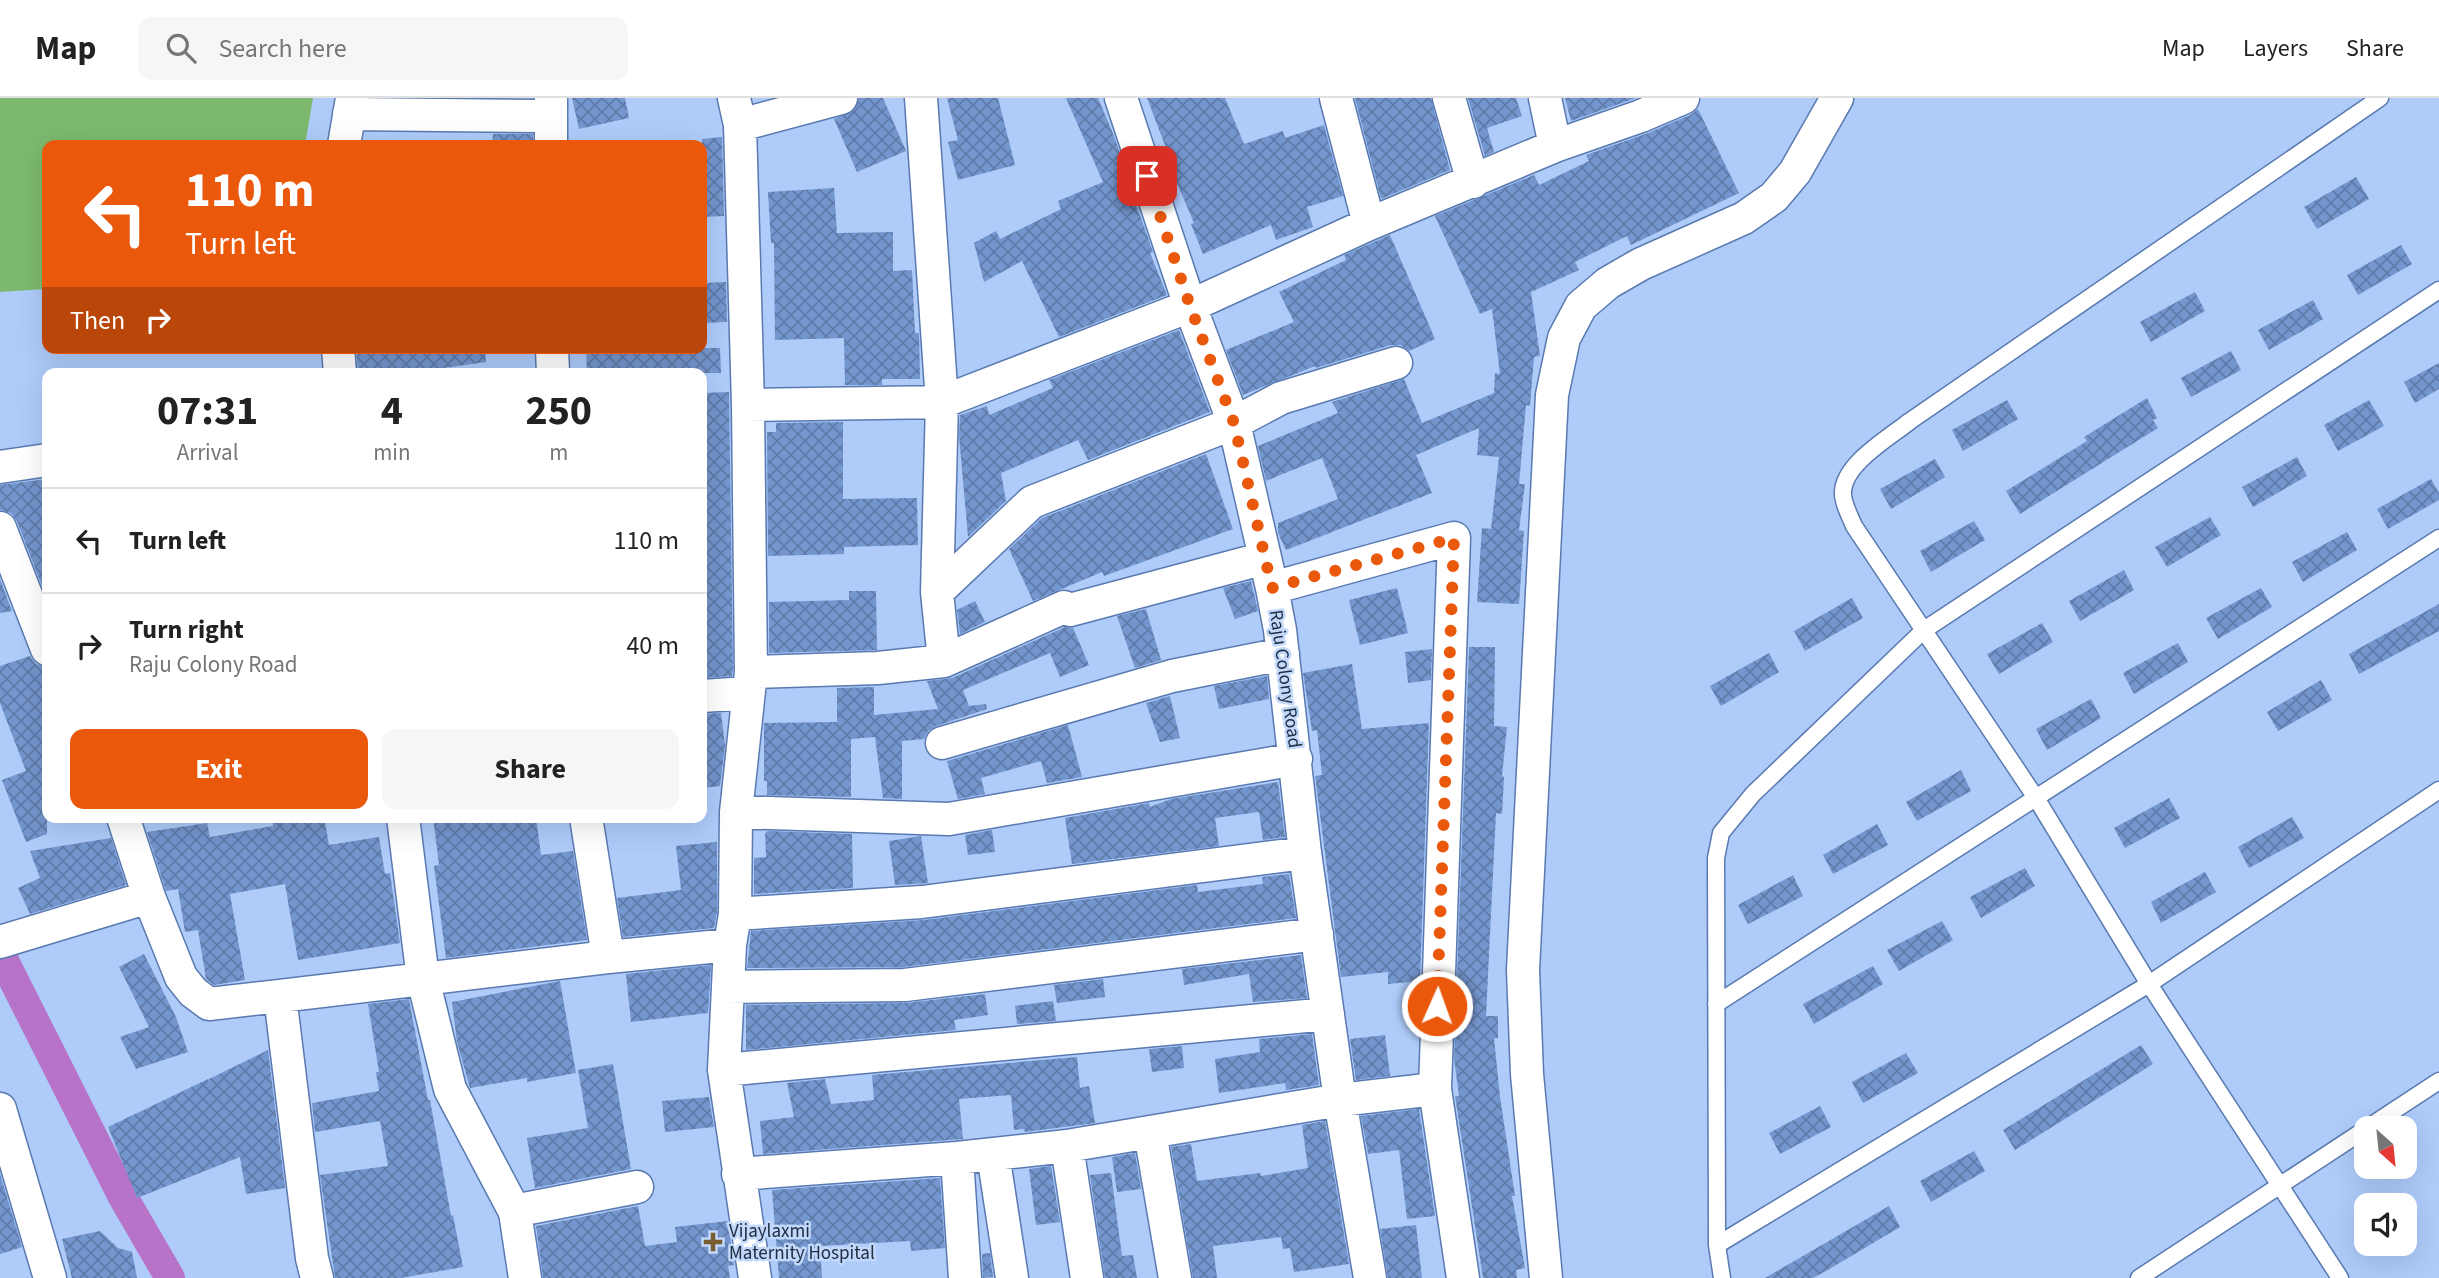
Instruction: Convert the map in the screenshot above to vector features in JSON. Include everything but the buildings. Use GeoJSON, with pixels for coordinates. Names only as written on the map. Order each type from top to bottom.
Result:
{"type":"FeatureCollection","features":[{"type":"Feature","properties":{"kind":"street"},"geometry":{"type":"LineString","coordinates":[[755,1278],[723,1070],[730,945],[735,914],[736,812],[749,682],[748,405],[737,111],[841,98]]}},
{"type":"Feature","properties":{"kind":"street"},"geometry":{"type":"LineString","coordinates":[[922,98],[942,402],[937,592],[944,661]]}},
{"type":"Feature","properties":{"kind":"street","name":"Raju Colony Road"},"geometry":{"type":"LineString","coordinates":[[1121,98],[1190,306],[1234,423],[1269,573],[1283,654],[1305,853],[1340,1100],[1370,1278]]}},
{"type":"Feature","properties":{"kind":"street"},"geometry":{"type":"LineString","coordinates":[[1336,98],[1368,224]]}},
{"type":"Feature","properties":{"kind":"street"},"geometry":{"type":"LineString","coordinates":[[1449,98],[1473,181]]}},
{"type":"Feature","properties":{"kind":"street"},"geometry":{"type":"LineString","coordinates":[[1545,98],[1555,146]]}},
{"type":"Feature","properties":{"kind":"street"},"geometry":{"type":"LineString","coordinates":[[748,405],[942,402],[1190,306],[1368,224],[1555,146],[1683,98]]}},
{"type":"Feature","properties":{"kind":"street"},"geometry":{"type":"LineString","coordinates":[[1546,1278],[1527,1073],[1523,970],[1552,395],[1564,338],[1581,306],[1608,283],[1641,264],[1744,218],[1773,197],[1795,172],[1837,98]]}},
{"type":"Feature","properties":{"kind":"street"},"geometry":{"type":"LineString","coordinates":[[345,140],[350,106],[548,120]]}},
{"type":"Feature","properties":{"kind":"street"},"geometry":{"type":"LineString","coordinates":[[937,592],[1032,502],[1234,423],[1281,398],[1396,363]]}},
{"type":"Feature","properties":{"kind":"street"},"geometry":{"type":"LineString","coordinates":[[0,467],[42,461]]}},
{"type":"Feature","properties":{"kind":"street"},"geometry":{"type":"LineString","coordinates":[[0,528],[42,631]]}},
{"type":"Feature","properties":{"kind":"street"},"geometry":{"type":"LineString","coordinates":[[707,695],[749,682],[944,661],[1064,607],[1070,610],[1454,538],[1435,1089],[1463,1278]]}},
{"type":"Feature","properties":{"kind":"street"},"geometry":{"type":"LineString","coordinates":[[942,743],[1172,676],[1283,654]]}},
{"type":"Feature","properties":{"kind":"street"},"geometry":{"type":"LineString","coordinates":[[736,812],[949,818],[1296,759]]}},
{"type":"Feature","properties":{"kind":"street"},"geometry":{"type":"LineString","coordinates":[[134,823],[149,897],[181,977],[209,1004],[730,945]]}},
{"type":"Feature","properties":{"kind":"street"},"geometry":{"type":"LineString","coordinates":[[405,823],[423,979],[450,1089],[514,1211],[525,1278]]}},
{"type":"Feature","properties":{"kind":"street"},"geometry":{"type":"LineString","coordinates":[[587,823],[608,957]]}},
{"type":"Feature","properties":{"kind":"street"},"geometry":{"type":"LineString","coordinates":[[735,914],[922,902],[1305,853]]}},
{"type":"Feature","properties":{"kind":"street"},"geometry":{"type":"LineString","coordinates":[[15,938],[149,897]]}},
{"type":"Feature","properties":{"kind":"street"},"geometry":{"type":"LineString","coordinates":[[727,987],[905,985],[1317,934]]}},
{"type":"Feature","properties":{"kind":"street"},"geometry":{"type":"LineString","coordinates":[[280,996],[312,1258],[317,1278]]}},
{"type":"Feature","properties":{"kind":"street"},"geometry":{"type":"LineString","coordinates":[[723,1070],[1328,1014]]}},
{"type":"Feature","properties":{"kind":"street"},"geometry":{"type":"LineString","coordinates":[[738,1174],[957,1158],[1067,1146],[1340,1100],[1435,1089]]}},
{"type":"Feature","properties":{"kind":"street"},"geometry":{"type":"LineString","coordinates":[[0,1109],[50,1278]]}},
{"type":"Feature","properties":{"kind":"street"},"geometry":{"type":"LineString","coordinates":[[1150,1132],[1175,1278]]}},
{"type":"Feature","properties":{"kind":"street"},"geometry":{"type":"LineString","coordinates":[[1067,1146],[1087,1278]]}},
{"type":"Feature","properties":{"kind":"street"},"geometry":{"type":"LineString","coordinates":[[993,1154],[1012,1278]]}},
{"type":"Feature","properties":{"kind":"street"},"geometry":{"type":"LineString","coordinates":[[957,1158],[965,1278]]}},
{"type":"Feature","properties":{"kind":"street"},"geometry":{"type":"LineString","coordinates":[[514,1211],[637,1187]]}},
{"type":"Feature","properties":{"kind":"lane"},"geometry":{"type":"LineString","coordinates":[[2340,1278],[2149,984],[2036,798],[1854,526],[1843,496],[1844,482],[1858,462],[1910,421],[2380,98]]}},
{"type":"Feature","properties":{"kind":"lane"},"geometry":{"type":"LineString","coordinates":[[1722,1278],[1717,1245],[1716,1004],[1716,858],[1721,833],[1753,794],[1924,630],[2439,290]]}},
{"type":"Feature","properties":{"kind":"lane"},"geometry":{"type":"LineString","coordinates":[[1716,1004],[2439,538]]}},
{"type":"Feature","properties":{"kind":"lane"},"geometry":{"type":"LineString","coordinates":[[1717,1245],[2149,984],[2439,790]]}},
{"type":"Feature","properties":{"kind":"lane"},"geometry":{"type":"LineString","coordinates":[[2139,1278],[2439,1081]]}},
{"type":"Feature","properties":{"kind":"green space"},"geometry":{"type":"Polygon","coordinates":[[[0,98],[313,98],[306,140],[42,140],[42,289],[0,292],[0,98]]]}},
{"type":"Feature","properties":{"kind":"waterway"},"geometry":{"type":"LineString","coordinates":[[0,953],[123,1197],[170,1278]]}},
{"type":"Feature","properties":{"kind":"place","name":"Vijaylaxmi Maternity Hospital"},"geometry":{"type":"Point","coordinates":[713,1242]}},
{"type":"Feature","properties":{"kind":"route"},"geometry":{"type":"LineString","coordinates":[[1147,176],[1190,306],[1234,423],[1272,588],[1454,538],[1437,1006]]}}]}
